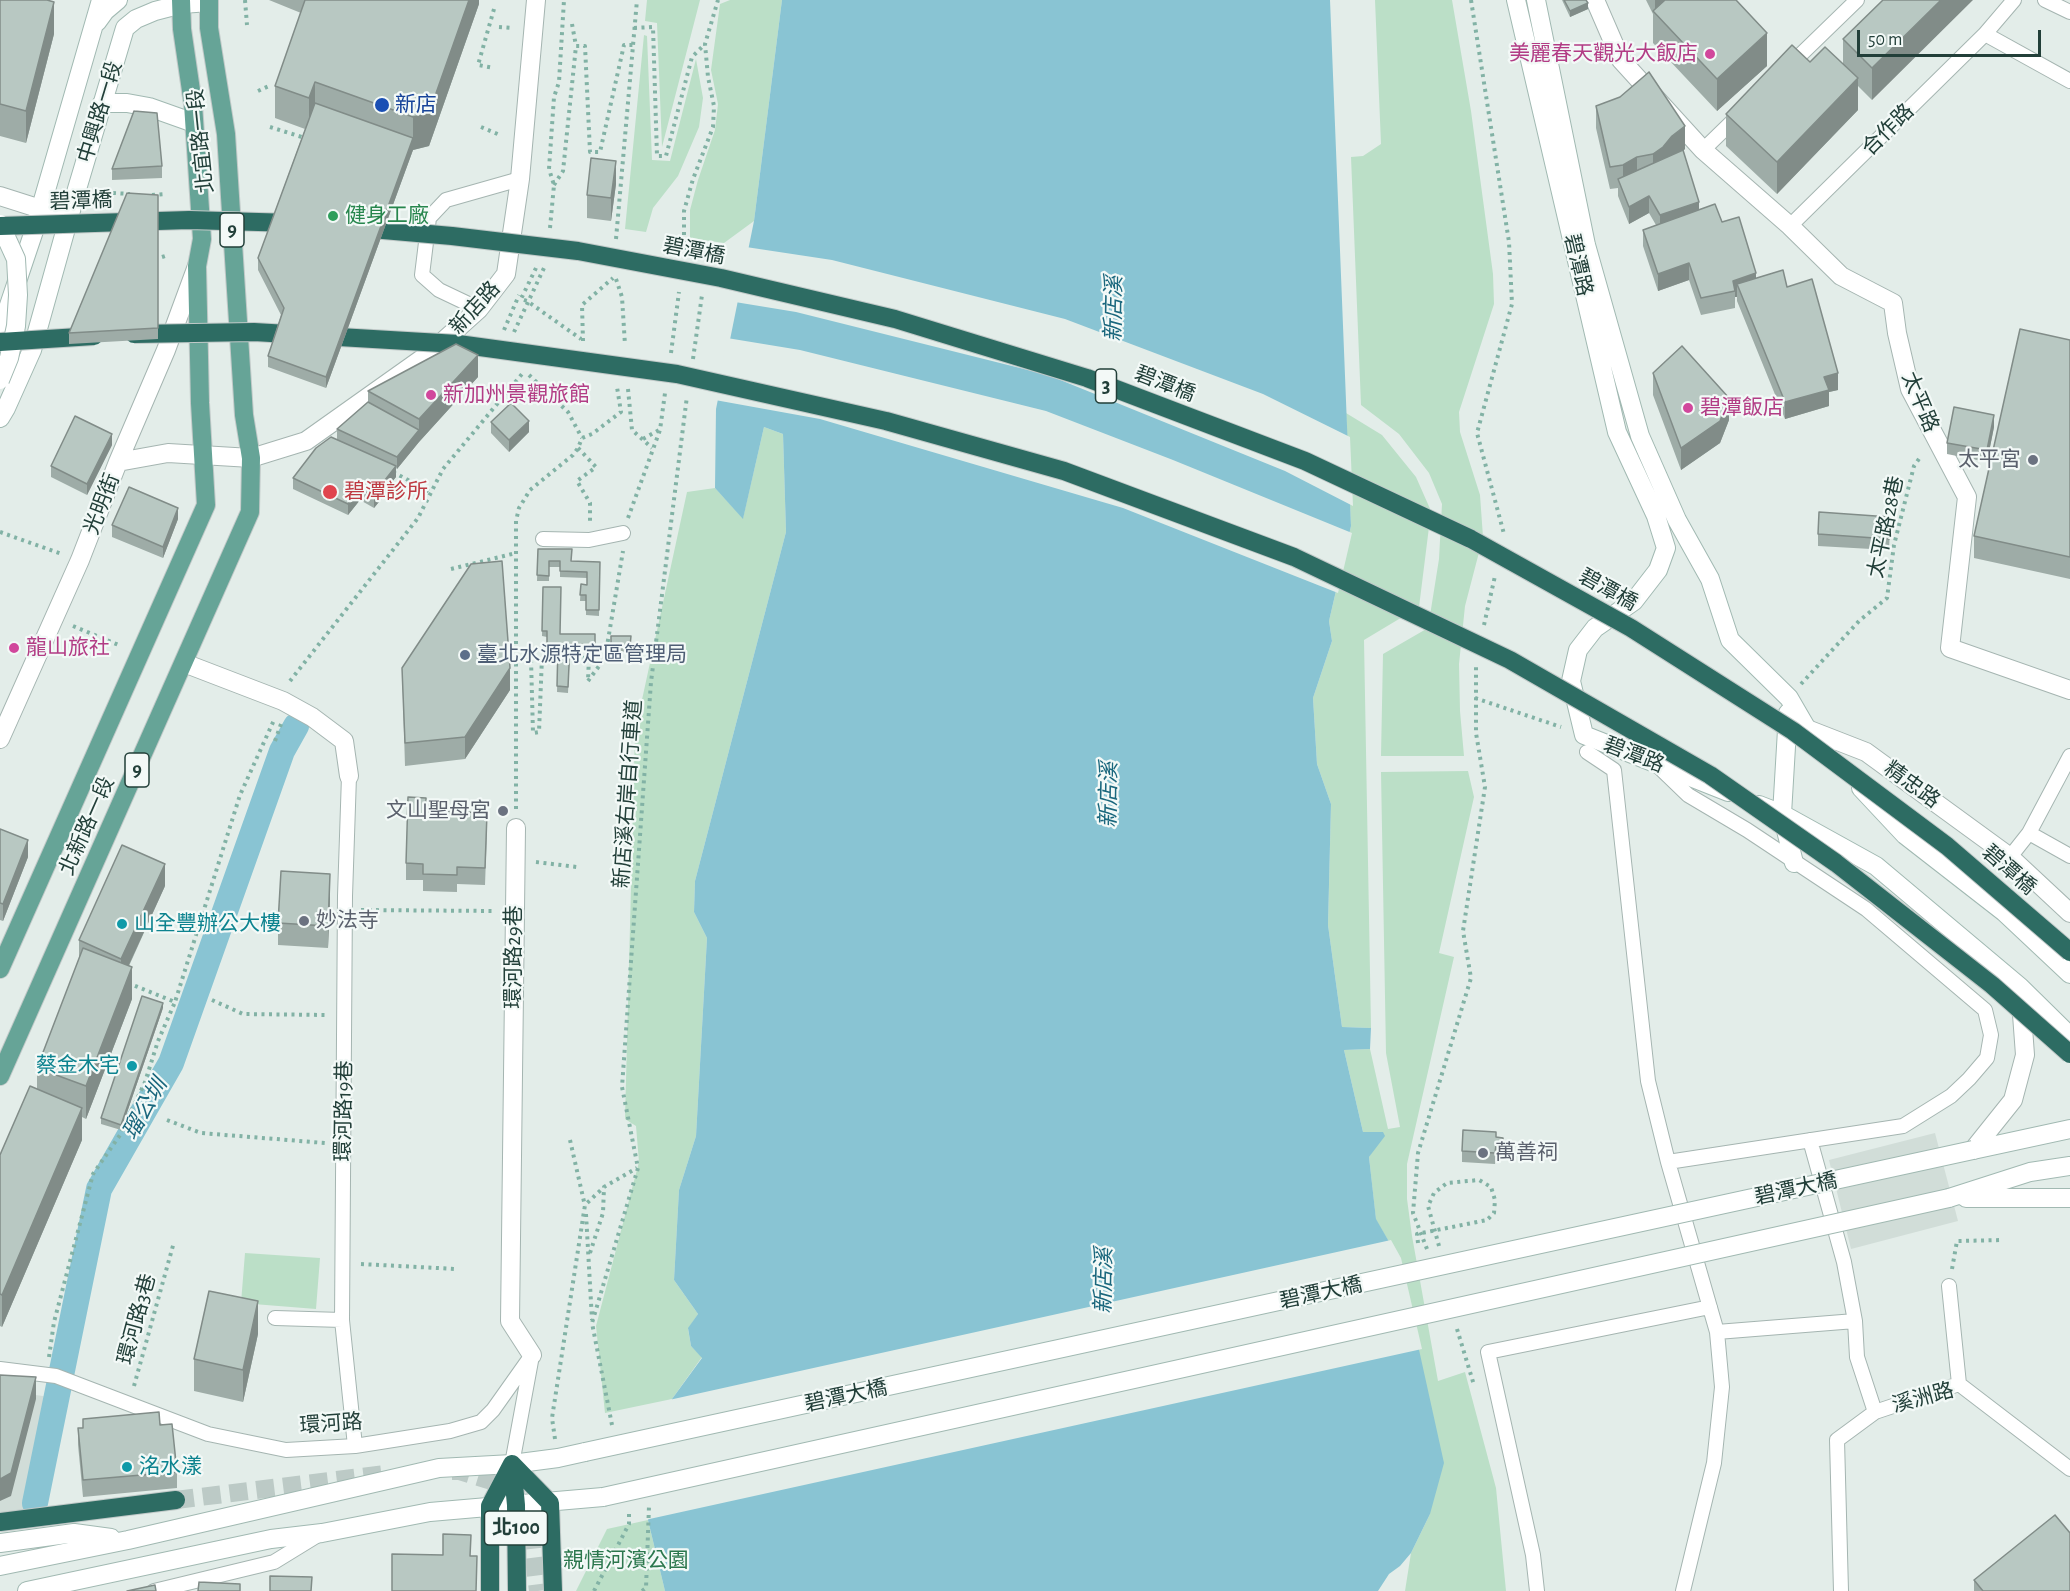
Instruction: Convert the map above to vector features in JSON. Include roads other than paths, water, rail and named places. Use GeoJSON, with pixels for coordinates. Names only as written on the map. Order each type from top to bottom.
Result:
{"type":"FeatureCollection","features":[{"type":"Feature","properties":{"kind":"highway","name":"碧潭橋"},"geometry":{"type":"LineString","coordinates":[[0,225],[189,220],[313,224]]}},
{"type":"Feature","properties":{"kind":"highway","name":"碧潭橋"},"geometry":{"type":"LineString","coordinates":[[348,227],[579,251],[721,278],[895,319],[1088,378],[1305,461],[1471,539],[1631,628],[1793,731],[1947,846],[2070,952]]}},
{"type":"Feature","properties":{"kind":"highway"},"geometry":{"type":"LineString","coordinates":[[0,342],[114,334],[254,332],[458,344],[677,374],[886,420],[1064,471],[1294,557],[1510,660],[1710,775],[1836,863],[1992,985],[2070,1054]]}},
{"type":"Feature","properties":{"kind":"highway"},"geometry":{"type":"LineString","coordinates":[[490,1506],[512,1464],[550,1503]]}},
{"type":"Feature","properties":{"kind":"highway","name":"北100"},"geometry":{"type":"LineString","coordinates":[[512,1464],[516,1505],[517,1591]]}},
{"type":"Feature","properties":{"kind":"highway"},"geometry":{"type":"LineString","coordinates":[[0,1522],[176,1500]]}},
{"type":"Feature","properties":{"kind":"highway","name":"北100"},"geometry":{"type":"LineString","coordinates":[[550,1503],[553,1591]]}},
{"type":"Feature","properties":{"kind":"highway","name":"北100"},"geometry":{"type":"LineString","coordinates":[[490,1506],[490,1591]]}},
{"type":"Feature","properties":{"kind":"main road","name":"北宜路一段"},"geometry":{"type":"LineString","coordinates":[[209,1],[209,28],[226,134],[244,415],[251,458]]}},
{"type":"Feature","properties":{"kind":"main road","name":"北宜路一段"},"geometry":{"type":"LineString","coordinates":[[182,2],[182,29],[194,123],[202,239],[197,266],[203,454]]}},
{"type":"Feature","properties":{"kind":"main road","name":"北新路一段"},"geometry":{"type":"LineString","coordinates":[[0,969],[206,505],[203,454]]}},
{"type":"Feature","properties":{"kind":"main road","name":"北新路一段"},"geometry":{"type":"LineString","coordinates":[[0,1076],[250,512],[251,458]]}},
{"type":"Feature","properties":{"kind":"street","name":"中興路一段"},"geometry":{"type":"LineString","coordinates":[[0,332],[34,207],[101,0]]}},
{"type":"Feature","properties":{"kind":"street","name":"中興路一段"},"geometry":{"type":"LineString","coordinates":[[91,30],[105,11],[118,0]]}},
{"type":"Feature","properties":{"kind":"street","name":"新店路"},"geometry":{"type":"LineString","coordinates":[[118,462],[168,453],[251,458],[306,441],[430,353],[479,309],[506,274],[520,179],[536,0]]}},
{"type":"Feature","properties":{"kind":"street","name":"碧潭路"},"geometry":{"type":"LineString","coordinates":[[1516,0],[1617,432],[1656,516],[1666,548],[1658,570],[1634,601],[1595,628],[1578,650],[1571,681],[1585,744],[1654,762],[1782,814],[1876,866],[2020,987],[2070,1036]]}},
{"type":"Feature","properties":{"kind":"street","name":"碧潭路"},"geometry":{"type":"LineString","coordinates":[[1536,0],[1586,245],[1640,436],[1677,520],[1710,579],[1730,640],[1789,698],[1807,729],[1905,835],[2004,912],[2070,974]]}},
{"type":"Feature","properties":{"kind":"street","name":"太平路"},"geometry":{"type":"LineString","coordinates":[[1594,0],[1621,60],[1703,150],[1790,226],[1841,276],[1893,303],[1897,333],[1910,389],[1966,497],[1950,648],[2070,690]]}},
{"type":"Feature","properties":{"kind":"street","name":"中興路一段"},"geometry":{"type":"LineString","coordinates":[[0,418],[32,350],[125,28],[139,17],[182,2],[209,1]]}},
{"type":"Feature","properties":{"kind":"street"},"geometry":{"type":"LineString","coordinates":[[102,103],[149,107],[194,123]]}},
{"type":"Feature","properties":{"kind":"street"},"geometry":{"type":"LineString","coordinates":[[0,187],[34,207]]}},
{"type":"Feature","properties":{"kind":"street"},"geometry":{"type":"LineString","coordinates":[[0,196],[69,218]]}},
{"type":"Feature","properties":{"kind":"street"},"geometry":{"type":"LineString","coordinates":[[0,225],[16,259],[18,295],[16,326],[9,358],[0,380]]}},
{"type":"Feature","properties":{"kind":"street","name":"光明街"},"geometry":{"type":"LineString","coordinates":[[0,739],[80,560],[118,462],[166,350],[197,266]]}},
{"type":"Feature","properties":{"kind":"street"},"geometry":{"type":"LineString","coordinates":[[184,663],[284,701],[312,717],[344,741],[349,776]]}},
{"type":"Feature","properties":{"kind":"street"},"geometry":{"type":"LineString","coordinates":[[1789,698],[1782,814],[1794,862]]}},
{"type":"Feature","properties":{"kind":"street","name":"精忠路"},"geometry":{"type":"LineString","coordinates":[[1807,729],[1866,752],[2010,857],[2070,913]]}},
{"type":"Feature","properties":{"kind":"street","name":"環河路29巷"},"geometry":{"type":"LineString","coordinates":[[516,828],[510,1321],[532,1356]]}},
{"type":"Feature","properties":{"kind":"street"},"geometry":{"type":"LineString","coordinates":[[1973,1150],[2013,1100],[2025,1055],[2020,987]]}},
{"type":"Feature","properties":{"kind":"street","name":"碧潭大橋"},"geometry":{"type":"LineString","coordinates":[[0,1566],[128,1540],[439,1468],[512,1464],[558,1458],[2063,1130]]}},
{"type":"Feature","properties":{"kind":"street"},"geometry":{"type":"LineString","coordinates":[[1949,1198],[2030,1172],[2070,1166]]}},
{"type":"Feature","properties":{"kind":"street"},"geometry":{"type":"LineString","coordinates":[[1949,1198],[2070,1198]]}},
{"type":"Feature","properties":{"kind":"street","name":"碧潭大橋"},"geometry":{"type":"LineString","coordinates":[[27,1591],[271,1539],[322,1533],[430,1512],[603,1497],[1949,1198]]}},
{"type":"Feature","properties":{"kind":"street"},"geometry":{"type":"LineString","coordinates":[[0,1543],[74,1533],[128,1540]]}},
{"type":"Feature","properties":{"kind":"lane"},"geometry":{"type":"LineString","coordinates":[[1780,75],[1857,0]]}},
{"type":"Feature","properties":{"kind":"lane","name":"合作路"},"geometry":{"type":"LineString","coordinates":[[1790,226],[1985,34],[2014,0]]}},
{"type":"Feature","properties":{"kind":"lane"},"geometry":{"type":"LineString","coordinates":[[2045,0],[2070,12]]}},
{"type":"Feature","properties":{"kind":"lane"},"geometry":{"type":"LineString","coordinates":[[1985,34],[2070,81]]}},
{"type":"Feature","properties":{"kind":"lane"},"geometry":{"type":"LineString","coordinates":[[1703,150],[1746,109]]}},
{"type":"Feature","properties":{"kind":"lane"},"geometry":{"type":"LineString","coordinates":[[479,309],[439,290],[422,275],[429,218],[446,200],[520,179]]}},
{"type":"Feature","properties":{"kind":"lane"},"geometry":{"type":"LineString","coordinates":[[543,539],[589,540],[623,533]]}},
{"type":"Feature","properties":{"kind":"lane"},"geometry":{"type":"LineString","coordinates":[[1585,744],[1614,770],[1648,1081],[1668,1161],[1717,1332],[1722,1387],[1714,1463],[1683,1591]]}},
{"type":"Feature","properties":{"kind":"lane"},"geometry":{"type":"LineString","coordinates":[[2010,857],[2044,809],[2070,756]]}},
{"type":"Feature","properties":{"kind":"lane"},"geometry":{"type":"LineString","coordinates":[[1654,762],[1688,795],[1747,830],[1866,909],[1985,1010],[1991,1035],[1987,1058],[1969,1079],[1951,1096],[1903,1126],[1668,1161]]}},
{"type":"Feature","properties":{"kind":"lane","name":"環河路19巷"},"geometry":{"type":"LineString","coordinates":[[349,776],[342,1320],[355,1446]]}},
{"type":"Feature","properties":{"kind":"lane"},"geometry":{"type":"LineString","coordinates":[[2029,833],[2070,856]]}},
{"type":"Feature","properties":{"kind":"lane","name":"溪洲路"},"geometry":{"type":"LineString","coordinates":[[1810,1140],[1844,1262],[1855,1321],[1857,1357],[1875,1412],[1959,1384],[2070,1469]]}},
{"type":"Feature","properties":{"kind":"lane"},"geometry":{"type":"LineString","coordinates":[[1949,1286],[1959,1384]]}},
{"type":"Feature","properties":{"kind":"lane"},"geometry":{"type":"LineString","coordinates":[[1537,1591],[1533,1555],[1488,1352],[1710,1307]]}},
{"type":"Feature","properties":{"kind":"lane"},"geometry":{"type":"LineString","coordinates":[[275,1318],[342,1320]]}},
{"type":"Feature","properties":{"kind":"lane"},"geometry":{"type":"LineString","coordinates":[[1717,1332],[1855,1321]]}},
{"type":"Feature","properties":{"kind":"lane"},"geometry":{"type":"LineString","coordinates":[[512,1464],[532,1356]]}},
{"type":"Feature","properties":{"kind":"lane","name":"環河路"},"geometry":{"type":"LineString","coordinates":[[0,1369],[52,1376],[208,1434],[286,1449],[355,1446],[450,1431],[481,1422],[494,1410],[532,1356]]}},
{"type":"Feature","properties":{"kind":"lane"},"geometry":{"type":"LineString","coordinates":[[1841,1591],[1837,1440],[1875,1412]]}},
{"type":"Feature","properties":{"kind":"lane"},"geometry":{"type":"LineString","coordinates":[[154,1591],[274,1562],[322,1533]]}},
{"type":"Feature","properties":{"kind":"water","name":"新店溪"},"geometry":{"type":"Polygon","coordinates":[[[782,0],[1330,0],[1351,526],[1329,621],[1332,641],[1313,698],[1317,764],[1331,804],[1328,925],[1342,1027],[1371,1028],[1370,1049],[1344,1050],[1363,1132],[1383,1132],[1385,1136],[1369,1157],[1376,1219],[1399,1259],[1444,1463],[1430,1514],[1411,1553],[1400,1566],[1389,1574],[1378,1591],[665,1591],[648,1520],[672,1399],[702,1358],[691,1346],[688,1328],[698,1314],[674,1280],[679,1190],[696,1136],[707,938],[694,912],[695,881],[786,532],[783,434],[764,427],[743,519],[715,488],[716,409],[754,221],[782,0]]]}},
{"type":"Feature","properties":{"kind":"waterway","name":"瑠公圳"},"geometry":{"type":"LineString","coordinates":[[35,1503],[99,1189],[171,1063],[282,751],[296,726]]}},
{"type":"Feature","properties":{"kind":"tunnel"},"geometry":{"type":"LineString","coordinates":[[452,1471],[505,1485],[524,1512],[531,1535],[538,1591]]}},
{"type":"Feature","properties":{"kind":"tunnel"},"geometry":{"type":"LineString","coordinates":[[176,1500],[385,1474]]}},
{"type":"Feature","properties":{"kind":"place","name":"美麗春天觀光大飯店"},"geometry":{"type":"Point","coordinates":[1710,54]}},
{"type":"Feature","properties":{"kind":"place","name":"新店"},"geometry":{"type":"Point","coordinates":[382,105]}},
{"type":"Feature","properties":{"kind":"place","name":"健身工廠"},"geometry":{"type":"Point","coordinates":[333,216]}},
{"type":"Feature","properties":{"kind":"place","name":"新加州景觀旅館"},"geometry":{"type":"Point","coordinates":[431,395]}},
{"type":"Feature","properties":{"kind":"place","name":"碧潭飯店"},"geometry":{"type":"Point","coordinates":[1688,408]}},
{"type":"Feature","properties":{"kind":"place","name":"太平宮"},"geometry":{"type":"Point","coordinates":[2033,460]}},
{"type":"Feature","properties":{"kind":"place","name":"碧潭診所"},"geometry":{"type":"Point","coordinates":[330,492]}},
{"type":"Feature","properties":{"kind":"place","name":"龍山旅社"},"geometry":{"type":"Point","coordinates":[14,648]}},
{"type":"Feature","properties":{"kind":"place","name":"臺北水源特定區管理局"},"geometry":{"type":"Point","coordinates":[465,655]}},
{"type":"Feature","properties":{"kind":"place","name":"文山聖母宮"},"geometry":{"type":"Point","coordinates":[503,811]}},
{"type":"Feature","properties":{"kind":"place","name":"妙法寺"},"geometry":{"type":"Point","coordinates":[304,921]}},
{"type":"Feature","properties":{"kind":"place","name":"山全豐辦公大樓"},"geometry":{"type":"Point","coordinates":[122,924]}},
{"type":"Feature","properties":{"kind":"place","name":"蔡金木宅"},"geometry":{"type":"Point","coordinates":[132,1066]}},
{"type":"Feature","properties":{"kind":"place","name":"萬善祠"},"geometry":{"type":"Point","coordinates":[1483,1153]}},
{"type":"Feature","properties":{"kind":"place","name":"洺水漾"},"geometry":{"type":"Point","coordinates":[127,1467]}},
{"type":"Feature","properties":{"kind":"park label","name":"親情河濱公園"},"geometry":{"type":"Point","coordinates":[626,1561]}}]}
